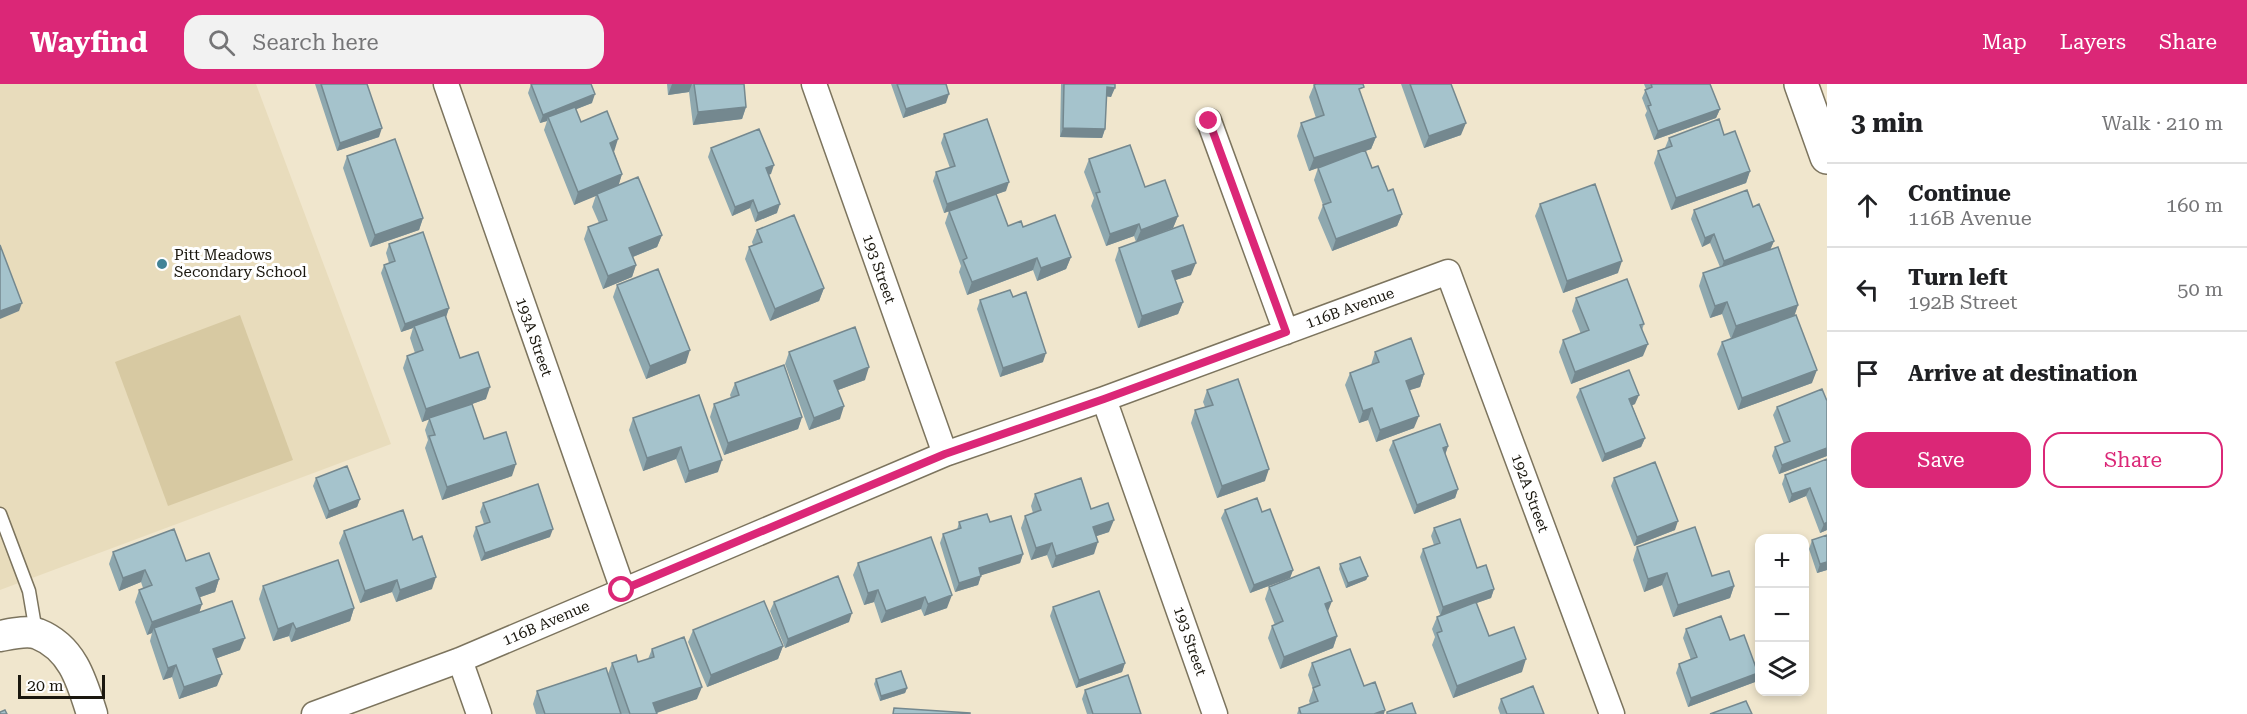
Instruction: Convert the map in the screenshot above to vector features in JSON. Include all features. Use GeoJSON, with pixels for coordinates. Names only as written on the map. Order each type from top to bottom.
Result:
{"type":"FeatureCollection","features":[{"type":"Feature","properties":{"kind":"main road"},"geometry":{"type":"LineString","coordinates":[[1801,84],[1827,156]]}},
{"type":"Feature","properties":{"kind":"street","name":"193A Street"},"geometry":{"type":"LineString","coordinates":[[446,84],[622,590]]}},
{"type":"Feature","properties":{"kind":"street","name":"193 Street"},"geometry":{"type":"LineString","coordinates":[[814,84],[945,454]]}},
{"type":"Feature","properties":{"kind":"street"},"geometry":{"type":"LineString","coordinates":[[1209,121],[1286,332]]}},
{"type":"Feature","properties":{"kind":"street","name":"116B Avenue"},"geometry":{"type":"LineString","coordinates":[[314,714],[460,660],[945,454],[1104,399],[1448,272]]}},
{"type":"Feature","properties":{"kind":"street","name":"192A Street"},"geometry":{"type":"LineString","coordinates":[[1448,272],[1612,714]]}},
{"type":"Feature","properties":{"kind":"street","name":"193 Street"},"geometry":{"type":"LineString","coordinates":[[1104,399],[1215,714]]}},
{"type":"Feature","properties":{"kind":"street"},"geometry":{"type":"LineString","coordinates":[[0,636],[36,633],[57,646],[69,657],[79,673],[92,714]]}},
{"type":"Feature","properties":{"kind":"street"},"geometry":{"type":"LineString","coordinates":[[460,660],[479,714]]}},
{"type":"Feature","properties":{"kind":"lane"},"geometry":{"type":"LineString","coordinates":[[0,514],[29,591],[36,633]]}},
{"type":"Feature","properties":{"kind":"shaded area","name":"Pitt Meadows Secondary School"},"geometry":{"type":"Polygon","coordinates":[[[0,84],[256,84],[391,444],[0,590],[0,84]]]}},
{"type":"Feature","properties":{"kind":"shaded area"},"geometry":{"type":"Polygon","coordinates":[[[240,315],[293,460],[168,506],[115,362],[240,315]]]}},
{"type":"Feature","properties":{"kind":"building"},"geometry":{"type":"Polygon","coordinates":[[[321,84],[367,84],[382,128],[340,143],[321,84]]]}},
{"type":"Feature","properties":{"kind":"building"},"geometry":{"type":"Polygon","coordinates":[[[531,84],[591,84],[595,94],[543,115],[531,84]]]}},
{"type":"Feature","properties":{"kind":"building"},"geometry":{"type":"Polygon","coordinates":[[[694,84],[744,84],[746,107],[698,112],[694,84]]]}},
{"type":"Feature","properties":{"kind":"building"},"geometry":{"type":"Polygon","coordinates":[[[897,84],[946,84],[949,94],[906,109],[897,84]]]}},
{"type":"Feature","properties":{"kind":"building"},"geometry":{"type":"Polygon","coordinates":[[[1064,84],[1115,84],[1115,88],[1107,87],[1105,129],[1063,128],[1064,84]]]}},
{"type":"Feature","properties":{"kind":"building"},"geometry":{"type":"Polygon","coordinates":[[[1363,84],[1364,87],[1359,89],[1376,137],[1314,158],[1301,123],[1324,115],[1314,85],[1363,84]]]}},
{"type":"Feature","properties":{"kind":"building"},"geometry":{"type":"Polygon","coordinates":[[[1410,84],[1451,84],[1466,123],[1429,136],[1410,84]]]}},
{"type":"Feature","properties":{"kind":"building"},"geometry":{"type":"Polygon","coordinates":[[[1651,84],[1710,84],[1720,109],[1658,131],[1648,106],[1651,105],[1645,90],[1652,87],[1651,84]]]}},
{"type":"Feature","properties":{"kind":"building"},"geometry":{"type":"Polygon","coordinates":[[[575,107],[581,122],[607,111],[618,139],[610,143],[622,174],[578,192],[548,117],[575,107]]]}},
{"type":"Feature","properties":{"kind":"building"},"geometry":{"type":"Polygon","coordinates":[[[987,119],[1009,182],[947,204],[936,172],[955,166],[944,134],[987,119]]]}},
{"type":"Feature","properties":{"kind":"building"},"geometry":{"type":"Polygon","coordinates":[[[1719,119],[1724,135],[1735,131],[1750,171],[1676,198],[1658,151],[1672,146],[1669,138],[1719,119]]]}},
{"type":"Feature","properties":{"kind":"building"},"geometry":{"type":"Polygon","coordinates":[[[759,129],[774,165],[766,168],[780,204],[758,213],[753,200],[735,207],[711,148],[759,129]]]}},
{"type":"Feature","properties":{"kind":"building"},"geometry":{"type":"Polygon","coordinates":[[[395,139],[423,218],[375,235],[347,156],[395,139]]]}},
{"type":"Feature","properties":{"kind":"building"},"geometry":{"type":"Polygon","coordinates":[[[1130,145],[1145,187],[1165,180],[1178,216],[1141,230],[1139,224],[1110,234],[1096,193],[1100,192],[1089,159],[1130,145]]]}},
{"type":"Feature","properties":{"kind":"building"},"geometry":{"type":"Polygon","coordinates":[[[1365,150],[1372,168],[1378,166],[1388,191],[1393,189],[1402,214],[1336,239],[1323,205],[1331,202],[1318,168],[1365,150]]]}},
{"type":"Feature","properties":{"kind":"building"},"geometry":{"type":"Polygon","coordinates":[[[638,177],[662,235],[629,248],[636,265],[608,276],[588,227],[607,220],[597,194],[638,177]]]}},
{"type":"Feature","properties":{"kind":"building"},"geometry":{"type":"Polygon","coordinates":[[[1595,184],[1622,261],[1567,281],[1540,204],[1595,184]]]}},
{"type":"Feature","properties":{"kind":"building"},"geometry":{"type":"Polygon","coordinates":[[[1747,190],[1753,207],[1759,204],[1774,241],[1724,261],[1714,234],[1705,238],[1694,210],[1747,190]]]}},
{"type":"Feature","properties":{"kind":"building"},"geometry":{"type":"Polygon","coordinates":[[[996,194],[1008,226],[1021,221],[1023,227],[1055,215],[1071,257],[1041,268],[1037,258],[972,282],[963,260],[967,258],[949,211],[996,194]]]}},
{"type":"Feature","properties":{"kind":"building"},"geometry":{"type":"Polygon","coordinates":[[[794,215],[824,288],[775,309],[749,247],[762,242],[757,230],[794,215]]]}},
{"type":"Feature","properties":{"kind":"building"},"geometry":{"type":"Polygon","coordinates":[[[1183,225],[1196,263],[1172,271],[1183,302],[1142,316],[1119,248],[1183,225]]]}},
{"type":"Feature","properties":{"kind":"building"},"geometry":{"type":"Polygon","coordinates":[[[423,232],[449,308],[405,324],[384,265],[395,261],[389,244],[423,232]]]}},
{"type":"Feature","properties":{"kind":"building"},"geometry":{"type":"Polygon","coordinates":[[[0,245],[22,303],[0,311],[0,245]]]}},
{"type":"Feature","properties":{"kind":"building"},"geometry":{"type":"Polygon","coordinates":[[[1778,247],[1798,305],[1736,326],[1727,302],[1715,306],[1703,273],[1778,247]]]}},
{"type":"Feature","properties":{"kind":"building"},"geometry":{"type":"Polygon","coordinates":[[[658,269],[690,350],[650,366],[617,285],[658,269]]]}},
{"type":"Feature","properties":{"kind":"building"},"geometry":{"type":"Polygon","coordinates":[[[1627,279],[1644,324],[1640,325],[1648,344],[1575,372],[1563,340],[1589,330],[1576,298],[1627,279]]]}},
{"type":"Feature","properties":{"kind":"building"},"geometry":{"type":"Polygon","coordinates":[[[1010,290],[1013,297],[1026,292],[1046,353],[1003,368],[980,300],[1010,290]]]}},
{"type":"Feature","properties":{"kind":"building"},"geometry":{"type":"Polygon","coordinates":[[[445,315],[460,358],[478,352],[490,387],[426,409],[407,356],[423,350],[414,326],[445,315]]]}},
{"type":"Feature","properties":{"kind":"building"},"geometry":{"type":"Polygon","coordinates":[[[1796,315],[1817,370],[1742,398],[1722,342],[1796,315]]]}},
{"type":"Feature","properties":{"kind":"building"},"geometry":{"type":"Polygon","coordinates":[[[855,327],[869,367],[834,381],[844,406],[814,418],[789,352],[855,327]]]}},
{"type":"Feature","properties":{"kind":"building"},"geometry":{"type":"Polygon","coordinates":[[[1411,338],[1424,374],[1406,381],[1419,416],[1380,430],[1372,408],[1363,411],[1350,373],[1379,362],[1375,352],[1411,338]]]}},
{"type":"Feature","properties":{"kind":"building"},"geometry":{"type":"Polygon","coordinates":[[[784,365],[802,417],[728,443],[714,404],[739,395],[735,383],[784,365]]]}},
{"type":"Feature","properties":{"kind":"building"},"geometry":{"type":"Polygon","coordinates":[[[1629,370],[1639,395],[1629,399],[1645,438],[1605,454],[1580,389],[1629,370]]]}},
{"type":"Feature","properties":{"kind":"building"},"geometry":{"type":"Polygon","coordinates":[[[1238,379],[1269,469],[1222,486],[1195,410],[1213,405],[1207,390],[1238,379]]]}},
{"type":"Feature","properties":{"kind":"building"},"geometry":{"type":"Polygon","coordinates":[[[1822,389],[1827,401],[1827,448],[1782,465],[1775,447],[1790,441],[1777,407],[1822,389]]]}},
{"type":"Feature","properties":{"kind":"building"},"geometry":{"type":"Polygon","coordinates":[[[699,395],[722,460],[689,471],[681,447],[647,458],[633,418],[699,395]]]}},
{"type":"Feature","properties":{"kind":"building"},"geometry":{"type":"Polygon","coordinates":[[[472,404],[484,439],[506,432],[516,464],[447,487],[429,436],[435,435],[429,418],[472,404]]]}},
{"type":"Feature","properties":{"kind":"building"},"geometry":{"type":"Polygon","coordinates":[[[1440,424],[1448,446],[1443,448],[1458,489],[1417,505],[1393,441],[1440,424]]]}},
{"type":"Feature","properties":{"kind":"building"},"geometry":{"type":"Polygon","coordinates":[[[1827,459],[1827,522],[1824,524],[1810,488],[1792,494],[1785,475],[1827,459]]]}},
{"type":"Feature","properties":{"kind":"building"},"geometry":{"type":"Polygon","coordinates":[[[1655,462],[1678,521],[1637,537],[1614,478],[1655,462]]]}},
{"type":"Feature","properties":{"kind":"building"},"geometry":{"type":"Polygon","coordinates":[[[347,466],[360,499],[329,511],[316,478],[347,466]]]}},
{"type":"Feature","properties":{"kind":"building"},"geometry":{"type":"Polygon","coordinates":[[[1081,478],[1091,509],[1108,503],[1114,520],[1093,527],[1098,542],[1056,556],[1052,543],[1036,548],[1025,516],[1041,510],[1035,494],[1081,478]]]}},
{"type":"Feature","properties":{"kind":"building"},"geometry":{"type":"Polygon","coordinates":[[[538,484],[553,529],[485,553],[476,527],[490,522],[483,503],[538,484]]]}},
{"type":"Feature","properties":{"kind":"building"},"geometry":{"type":"Polygon","coordinates":[[[1257,498],[1262,512],[1270,509],[1293,570],[1254,585],[1225,510],[1257,498]]]}},
{"type":"Feature","properties":{"kind":"building"},"geometry":{"type":"Polygon","coordinates":[[[403,510],[413,540],[422,536],[436,577],[400,590],[397,580],[365,591],[344,531],[403,510]]]}},
{"type":"Feature","properties":{"kind":"building"},"geometry":{"type":"Polygon","coordinates":[[[987,514],[990,522],[1011,516],[1023,554],[979,568],[981,576],[959,583],[943,534],[961,528],[959,522],[987,514]]]}},
{"type":"Feature","properties":{"kind":"building"},"geometry":{"type":"Polygon","coordinates":[[[1460,519],[1477,568],[1486,565],[1494,589],[1443,607],[1423,549],[1440,543],[1434,528],[1460,519]]]}},
{"type":"Feature","properties":{"kind":"building"},"geometry":{"type":"Polygon","coordinates":[[[1695,527],[1712,576],[1729,571],[1734,586],[1678,605],[1667,573],[1648,579],[1637,547],[1695,527]]]}},
{"type":"Feature","properties":{"kind":"building"},"geometry":{"type":"Polygon","coordinates":[[[174,529],[186,561],[209,553],[219,579],[196,588],[202,604],[152,622],[139,590],[152,585],[145,570],[123,578],[113,552],[174,529]]]}},
{"type":"Feature","properties":{"kind":"building"},"geometry":{"type":"Polygon","coordinates":[[[1827,535],[1827,562],[1820,564],[1812,540],[1827,535]]]}},
{"type":"Feature","properties":{"kind":"building"},"geometry":{"type":"Polygon","coordinates":[[[931,537],[952,595],[928,604],[925,597],[886,611],[878,590],[868,593],[858,563],[931,537]]]}},
{"type":"Feature","properties":{"kind":"building"},"geometry":{"type":"Polygon","coordinates":[[[1360,557],[1368,576],[1348,583],[1340,564],[1360,557]]]}},
{"type":"Feature","properties":{"kind":"building"},"geometry":{"type":"Polygon","coordinates":[[[338,560],[354,608],[296,629],[293,623],[278,629],[263,586],[338,560]]]}},
{"type":"Feature","properties":{"kind":"building"},"geometry":{"type":"Polygon","coordinates":[[[1319,567],[1332,601],[1325,604],[1337,636],[1284,657],[1272,626],[1283,621],[1269,587],[1319,567]]]}},
{"type":"Feature","properties":{"kind":"building"},"geometry":{"type":"Polygon","coordinates":[[[838,576],[852,613],[788,639],[774,602],[838,576]]]}},
{"type":"Feature","properties":{"kind":"building"},"geometry":{"type":"Polygon","coordinates":[[[1099,591],[1125,663],[1079,680],[1053,607],[1099,591]]]}},
{"type":"Feature","properties":{"kind":"building"},"geometry":{"type":"Polygon","coordinates":[[[232,601],[245,638],[213,649],[222,674],[184,687],[176,665],[168,668],[154,628],[232,601]]]}},
{"type":"Feature","properties":{"kind":"building"},"geometry":{"type":"Polygon","coordinates":[[[764,601],[783,646],[711,675],[693,630],[764,601]]]}},
{"type":"Feature","properties":{"kind":"building"},"geometry":{"type":"Polygon","coordinates":[[[1476,602],[1489,636],[1514,627],[1526,659],[1457,686],[1437,633],[1442,631],[1437,617],[1476,602]]]}},
{"type":"Feature","properties":{"kind":"building"},"geometry":{"type":"Polygon","coordinates":[[[1721,616],[1730,640],[1744,635],[1755,665],[1755,674],[1691,698],[1679,664],[1697,657],[1686,629],[1721,616]]]}},
{"type":"Feature","properties":{"kind":"building"},"geometry":{"type":"Polygon","coordinates":[[[684,637],[702,687],[653,703],[657,714],[630,714],[612,663],[636,655],[638,662],[654,657],[652,649],[684,637]]]}},
{"type":"Feature","properties":{"kind":"building"},"geometry":{"type":"Polygon","coordinates":[[[1350,649],[1364,686],[1375,682],[1385,710],[1374,714],[1301,714],[1299,708],[1318,701],[1313,688],[1320,685],[1312,663],[1350,649]]]}},
{"type":"Feature","properties":{"kind":"building"},"geometry":{"type":"Polygon","coordinates":[[[606,668],[621,714],[545,714],[537,691],[606,668]]]}},
{"type":"Feature","properties":{"kind":"building"},"geometry":{"type":"Polygon","coordinates":[[[901,671],[907,688],[881,696],[876,679],[901,671]]]}},
{"type":"Feature","properties":{"kind":"building"},"geometry":{"type":"Polygon","coordinates":[[[1128,675],[1141,714],[1093,714],[1085,690],[1128,675]]]}},
{"type":"Feature","properties":{"kind":"building"},"geometry":{"type":"Polygon","coordinates":[[[1533,686],[1544,714],[1507,714],[1501,699],[1533,686]]]}},
{"type":"Feature","properties":{"kind":"building"},"geometry":{"type":"Polygon","coordinates":[[[1746,701],[1752,714],[1710,714],[1746,701]]]}},
{"type":"Feature","properties":{"kind":"building"},"geometry":{"type":"Polygon","coordinates":[[[1412,703],[1416,714],[1387,714],[1387,712],[1412,703]]]}},
{"type":"Feature","properties":{"kind":"building"},"geometry":{"type":"Polygon","coordinates":[[[894,708],[970,713],[970,714],[893,714],[894,708]]]}},
{"type":"Feature","properties":{"kind":"place","name":"Pitt Meadows Secondary School"},"geometry":{"type":"Point","coordinates":[162,264]}},
{"type":"Feature","properties":{"kind":"route"},"geometry":{"type":"LineString","coordinates":[[622,590],[945,454],[1286,332],[1209,121]]}}]}
